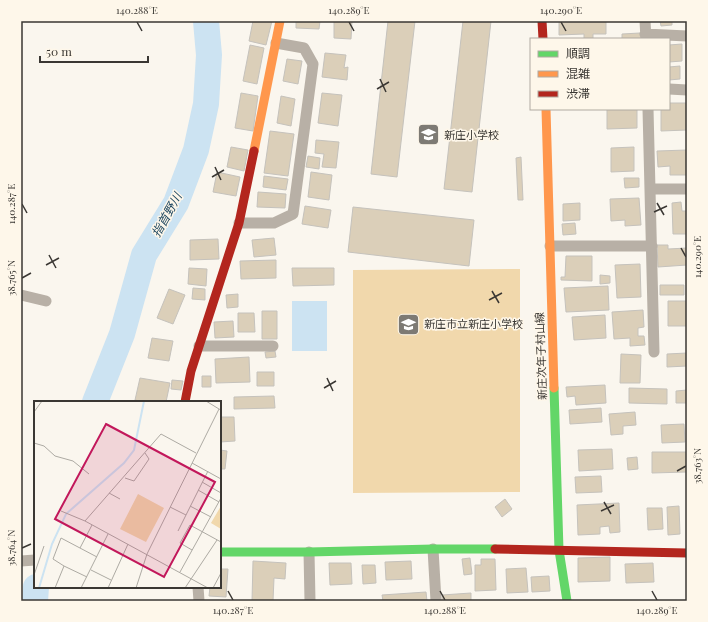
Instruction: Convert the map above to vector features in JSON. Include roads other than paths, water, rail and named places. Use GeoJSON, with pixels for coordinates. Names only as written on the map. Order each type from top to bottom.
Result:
{"type":"FeatureCollection","features":[{"type":"Feature","properties":{"kind":"street"},"geometry":{"type":"LineString","coordinates":[[185,401],[191,371],[239,223],[280,21]]}},
{"type":"Feature","properties":{"kind":"street"},"geometry":{"type":"LineString","coordinates":[[542,21],[543,38]]}},
{"type":"Feature","properties":{"kind":"street"},"geometry":{"type":"LineString","coordinates":[[645,21],[646,37],[687,36]]}},
{"type":"Feature","properties":{"kind":"street"},"geometry":{"type":"LineString","coordinates":[[239,223],[274,223],[293,214],[313,64],[304,48],[276,43]]}},
{"type":"Feature","properties":{"kind":"street"},"geometry":{"type":"LineString","coordinates":[[670,89],[687,90]]}},
{"type":"Feature","properties":{"kind":"street","name":"新庄次年子村山線"},"geometry":{"type":"LineString","coordinates":[[546,110],[559,550],[568,601]]}},
{"type":"Feature","properties":{"kind":"street"},"geometry":{"type":"LineString","coordinates":[[648,110],[654,352]]}},
{"type":"Feature","properties":{"kind":"street"},"geometry":{"type":"LineString","coordinates":[[650,189],[687,189]]}},
{"type":"Feature","properties":{"kind":"street"},"geometry":{"type":"LineString","coordinates":[[550,246],[652,246]]}},
{"type":"Feature","properties":{"kind":"street"},"geometry":{"type":"LineString","coordinates":[[21,295],[46,301]]}},
{"type":"Feature","properties":{"kind":"street"},"geometry":{"type":"LineString","coordinates":[[199,346],[273,346]]}},
{"type":"Feature","properties":{"kind":"street"},"geometry":{"type":"LineString","coordinates":[[433,549],[436,601]]}},
{"type":"Feature","properties":{"kind":"street"},"geometry":{"type":"LineString","coordinates":[[221,552],[309,552],[433,549],[687,553]]}},
{"type":"Feature","properties":{"kind":"street"},"geometry":{"type":"LineString","coordinates":[[309,552],[310,601]]}},
{"type":"Feature","properties":{"kind":"street"},"geometry":{"type":"LineString","coordinates":[[21,561],[34,560]]}},
{"type":"Feature","properties":{"kind":"street"},"geometry":{"type":"LineString","coordinates":[[198,588],[198,601]]}},
{"type":"Feature","properties":{"kind":"water"},"geometry":{"type":"Polygon","coordinates":[[[292,301],[327,301],[327,351],[292,351],[292,301]]]}},
{"type":"Feature","properties":{"kind":"waterway","name":"指首野川"},"geometry":{"type":"LineString","coordinates":[[95,401],[122,334],[144,255],[176,203],[196,150],[206,104],[209,55],[206,21]]}},
{"type":"Feature","properties":{"kind":"waterway","name":"指首野川"},"geometry":{"type":"LineString","coordinates":[[35,601],[36,588]]}},
{"type":"Feature","properties":{"kind":"place","name":"新庄小学校"},"geometry":{"type":"Point","coordinates":[428,135]}},
{"type":"Feature","properties":{"kind":"place","name":"新庄市立新庄小学校"},"geometry":{"type":"Point","coordinates":[408,324]}}]}
